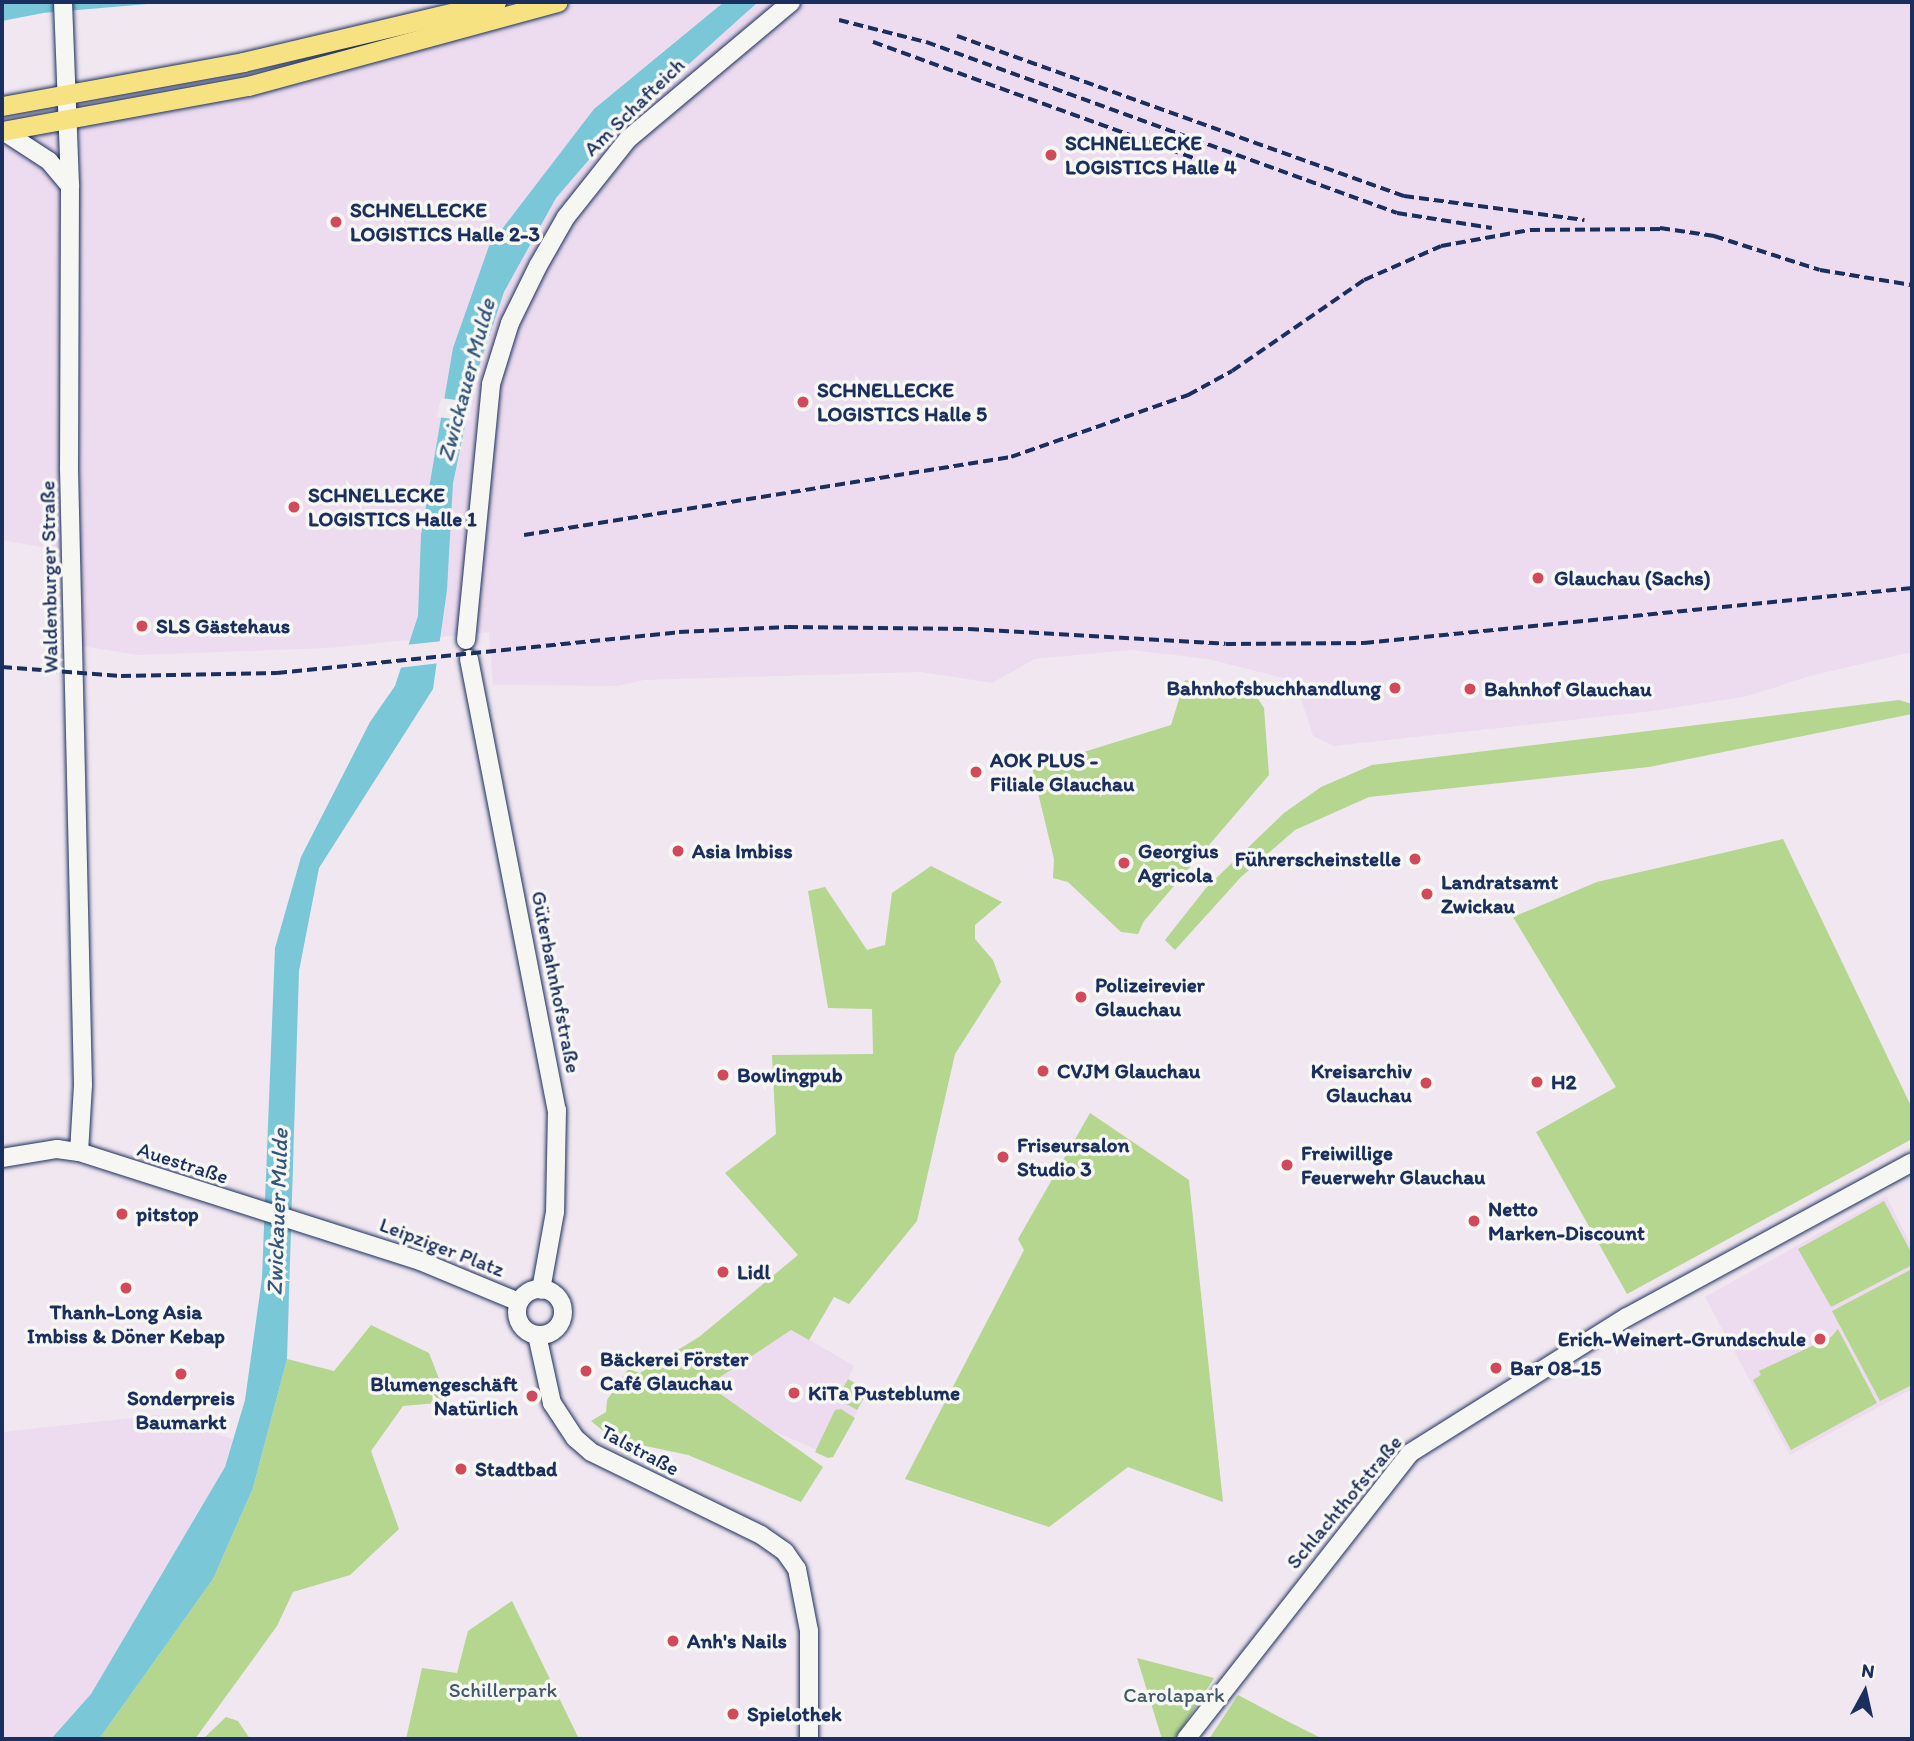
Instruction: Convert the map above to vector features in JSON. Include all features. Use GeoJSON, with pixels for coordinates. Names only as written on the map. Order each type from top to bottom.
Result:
{"type":"FeatureCollection","features":[{"type":"Feature","properties":{"kind":"main road"},"geometry":{"type":"LineString","coordinates":[[2,106],[243,62],[496,2]]}},
{"type":"Feature","properties":{"kind":"main road"},"geometry":{"type":"LineString","coordinates":[[2,131],[69,120],[341,64],[558,2]]}},
{"type":"Feature","properties":{"kind":"street","name":"Waldenburger Straße"},"geometry":{"type":"LineString","coordinates":[[63,2],[69,120],[69,468],[83,1084],[79,1152]]}},
{"type":"Feature","properties":{"kind":"street","name":"Am Schafteich"},"geometry":{"type":"LineString","coordinates":[[466,640],[491,384],[510,323],[565,217],[628,139],[791,2]]}},
{"type":"Feature","properties":{"kind":"street"},"geometry":{"type":"LineString","coordinates":[[2,131],[49,161],[70,187]]}},
{"type":"Feature","properties":{"kind":"street","name":"Güterbahnhofstraße"},"geometry":{"type":"LineString","coordinates":[[469,659],[557,1110],[555,1212],[541,1290]]}},
{"type":"Feature","properties":{"kind":"street","name":"Auestraße"},"geometry":{"type":"LineString","coordinates":[[2,1158],[57,1149],[79,1152],[252,1209],[348,1237]]}},
{"type":"Feature","properties":{"kind":"street","name":"Schlachthofstraße"},"geometry":{"type":"LineString","coordinates":[[1186,1739],[1410,1453],[1627,1317],[1912,1162]]}},
{"type":"Feature","properties":{"kind":"street","name":"Leipziger Platz"},"geometry":{"type":"LineString","coordinates":[[348,1237],[519,1302]]}},
{"type":"Feature","properties":{"kind":"street"},"geometry":{"type":"LineString","coordinates":[[537,1335],[558,1326],[563,1312],[554,1294],[541,1290]]}},
{"type":"Feature","properties":{"kind":"street","name":"Leipziger Platz"},"geometry":{"type":"LineString","coordinates":[[537,1335],[520,1324],[519,1302],[528,1292],[541,1290]]}},
{"type":"Feature","properties":{"kind":"street","name":"Talstraße"},"geometry":{"type":"LineString","coordinates":[[537,1335],[552,1403],[575,1438],[591,1452],[761,1535],[785,1552],[797,1569],[807,1610],[809,1739]]}},
{"type":"Feature","properties":{"kind":"shaded area"},"geometry":{"type":"Polygon","coordinates":[[[582,2],[1912,2],[1912,652],[1810,676],[1748,696],[1653,711],[1334,746],[1313,736],[1295,681],[1208,659],[1130,650],[1035,659],[992,683],[921,672],[644,680],[618,686],[493,685],[489,632],[329,648],[138,655],[75,645],[73,553],[2,540],[2,144],[406,54],[582,2]]]}},
{"type":"Feature","properties":{"kind":"shaded area","name":"Erich-Weinert-Grundschule"},"geometry":{"type":"Polygon","coordinates":[[[1886,1196],[1912,1247],[1912,1389],[1790,1455],[1705,1297],[1886,1196]]]}},
{"type":"Feature","properties":{"kind":"shaded area","name":"KiTa Pusteblume"},"geometry":{"type":"Polygon","coordinates":[[[791,1329],[854,1366],[848,1379],[868,1391],[833,1457],[769,1429],[707,1385],[791,1329]]]}},
{"type":"Feature","properties":{"kind":"shaded area"},"geometry":{"type":"Polygon","coordinates":[[[158,1415],[233,1439],[225,1467],[91,1694],[51,1739],[6,1739],[2,1735],[2,1432],[158,1415]]]}},
{"type":"Feature","properties":{"kind":"green space"},"geometry":{"type":"Polygon","coordinates":[[[1185,680],[1256,696],[1264,708],[1269,775],[1144,921],[1138,934],[1121,932],[1068,882],[1053,878],[1054,859],[1032,768],[1171,725],[1185,680]]]}},
{"type":"Feature","properties":{"kind":"green space"},"geometry":{"type":"Polygon","coordinates":[[[1899,700],[1912,704],[1912,714],[1649,767],[1369,797],[1295,830],[1241,877],[1175,950],[1165,940],[1206,888],[1284,813],[1321,787],[1372,765],[1899,700]]]}},
{"type":"Feature","properties":{"kind":"green space"},"geometry":{"type":"Polygon","coordinates":[[[1783,839],[1912,1108],[1912,1139],[1627,1294],[1536,1132],[1616,1087],[1513,917],[1597,882],[1783,839]]]}},
{"type":"Feature","properties":{"kind":"green space"},"geometry":{"type":"Polygon","coordinates":[[[931,866],[1002,902],[975,925],[975,939],[993,960],[1001,982],[955,1054],[917,1221],[849,1304],[834,1297],[809,1340],[791,1330],[708,1385],[823,1467],[801,1502],[688,1455],[613,1439],[591,1421],[606,1412],[607,1400],[628,1369],[640,1373],[699,1337],[798,1255],[725,1173],[776,1134],[772,1055],[873,1054],[872,1009],[828,1008],[808,891],[825,887],[867,950],[885,945],[892,893],[931,866]]]}},
{"type":"Feature","properties":{"kind":"green space"},"geometry":{"type":"Polygon","coordinates":[[[1090,1113],[1189,1180],[1223,1502],[1128,1467],[1049,1527],[905,1479],[1024,1250],[1018,1239],[1090,1113]]]}},
{"type":"Feature","properties":{"kind":"green space"},"geometry":{"type":"Polygon","coordinates":[[[1884,1201],[1912,1254],[1912,1265],[1831,1307],[1798,1249],[1884,1201]]]}},
{"type":"Feature","properties":{"kind":"green space"},"geometry":{"type":"Polygon","coordinates":[[[1912,1269],[1912,1385],[1880,1401],[1832,1311],[1912,1269]]]}},
{"type":"Feature","properties":{"kind":"green space"},"geometry":{"type":"Polygon","coordinates":[[[371,1325],[429,1353],[448,1402],[403,1406],[371,1451],[399,1529],[350,1575],[293,1592],[277,1626],[195,1739],[99,1739],[213,1579],[253,1488],[287,1359],[334,1371],[371,1325]]]}},
{"type":"Feature","properties":{"kind":"green space"},"geometry":{"type":"Polygon","coordinates":[[[1838,1329],[1877,1403],[1791,1450],[1753,1380],[1761,1375],[1759,1371],[1831,1337],[1838,1329]]]}},
{"type":"Feature","properties":{"kind":"green space"},"geometry":{"type":"Polygon","coordinates":[[[848,1379],[868,1391],[857,1410],[837,1399],[848,1379]]]}},
{"type":"Feature","properties":{"kind":"green space"},"geometry":{"type":"Polygon","coordinates":[[[841,1409],[855,1418],[833,1457],[828,1458],[815,1452],[835,1410],[841,1409]]]}},
{"type":"Feature","properties":{"kind":"green space","name":"Schillerpark"},"geometry":{"type":"Polygon","coordinates":[[[512,1601],[579,1739],[406,1739],[422,1668],[457,1673],[468,1631],[512,1601]]]}},
{"type":"Feature","properties":{"kind":"green space","name":"Carolapark"},"geometry":{"type":"Polygon","coordinates":[[[1137,1658],[1214,1678],[1175,1739],[1162,1739],[1137,1658]]]}},
{"type":"Feature","properties":{"kind":"green space","name":"Carolapark"},"geometry":{"type":"Polygon","coordinates":[[[1238,1695],[1289,1722],[1323,1739],[1209,1739],[1238,1695]]]}},
{"type":"Feature","properties":{"kind":"green space"},"geometry":{"type":"Polygon","coordinates":[[[226,1717],[238,1721],[250,1739],[203,1739],[226,1717]]]}},
{"type":"Feature","properties":{"kind":"water"},"geometry":{"type":"Polygon","coordinates":[[[2,2],[171,2],[43,13],[2,21],[2,2]]]}},
{"type":"Feature","properties":{"kind":"water","name":"Zwickauer Mulde"},"geometry":{"type":"Polygon","coordinates":[[[724,2],[758,2],[612,133],[556,198],[504,292],[475,378],[453,483],[447,590],[433,689],[319,868],[299,971],[287,1359],[253,1488],[213,1579],[99,1739],[51,1739],[91,1694],[225,1467],[245,1400],[262,1278],[275,948],[301,857],[370,722],[395,686],[418,616],[421,535],[453,348],[489,246],[594,109],[724,2]]]}},
{"type":"Feature","properties":{"kind":"pier"},"geometry":{"type":"Polygon","coordinates":[[[441,398],[472,402],[470,421],[437,417],[441,398]]]}},
{"type":"Feature","properties":{"kind":"pier"},"geometry":{"type":"Polygon","coordinates":[[[443,641],[440,663],[398,668],[405,645],[443,641]]]}},
{"type":"Feature","properties":{"kind":"railway"},"geometry":{"type":"LineString","coordinates":[[839,20],[926,42],[1397,213],[1492,228]]}},
{"type":"Feature","properties":{"kind":"railway"},"geometry":{"type":"LineString","coordinates":[[957,36],[1404,196],[1584,220]]}},
{"type":"Feature","properties":{"kind":"railway"},"geometry":{"type":"LineString","coordinates":[[873,42],[1224,169]]}},
{"type":"Feature","properties":{"kind":"railway"},"geometry":{"type":"LineString","coordinates":[[1660,228],[1714,236],[1820,270],[1912,285]]}},
{"type":"Feature","properties":{"kind":"railway"},"geometry":{"type":"LineString","coordinates":[[524,535],[1011,457],[1188,395],[1232,371],[1364,280],[1441,246],[1530,230],[1668,229]]}},
{"type":"Feature","properties":{"kind":"railway"},"geometry":{"type":"LineString","coordinates":[[2,667],[121,676],[277,673],[679,632],[788,627],[969,629],[1226,644],[1364,643],[1912,588]]}},
{"type":"Feature","properties":{"kind":"place","name":"SCHNELLECKE LOGISTICS Halle 4"},"geometry":{"type":"Point","coordinates":[1051,155]}},
{"type":"Feature","properties":{"kind":"place","name":"SCHNELLECKE LOGISTICS Halle 2-3"},"geometry":{"type":"Point","coordinates":[336,222]}},
{"type":"Feature","properties":{"kind":"place","name":"SCHNELLECKE LOGISTICS Halle 5"},"geometry":{"type":"Point","coordinates":[803,402]}},
{"type":"Feature","properties":{"kind":"place","name":"SCHNELLECKE LOGISTICS Halle 1"},"geometry":{"type":"Point","coordinates":[294,507]}},
{"type":"Feature","properties":{"kind":"place","name":"Glauchau (Sachs)"},"geometry":{"type":"Point","coordinates":[1538,578]}},
{"type":"Feature","properties":{"kind":"place","name":"SLS Gästehaus"},"geometry":{"type":"Point","coordinates":[142,626]}},
{"type":"Feature","properties":{"kind":"place","name":"Bahnhofsbuchhandlung"},"geometry":{"type":"Point","coordinates":[1395,688]}},
{"type":"Feature","properties":{"kind":"place","name":"Bahnhof Glauchau"},"geometry":{"type":"Point","coordinates":[1470,689]}},
{"type":"Feature","properties":{"kind":"place","name":"AOK PLUS - Filiale Glauchau"},"geometry":{"type":"Point","coordinates":[976,772]}},
{"type":"Feature","properties":{"kind":"place","name":"Asia Imbiss"},"geometry":{"type":"Point","coordinates":[678,851]}},
{"type":"Feature","properties":{"kind":"place","name":"Führerscheinstelle"},"geometry":{"type":"Point","coordinates":[1415,859]}},
{"type":"Feature","properties":{"kind":"place","name":"Georgius Agricola"},"geometry":{"type":"Point","coordinates":[1124,863]}},
{"type":"Feature","properties":{"kind":"place","name":"Landratsamt Zwickau"},"geometry":{"type":"Point","coordinates":[1427,894]}},
{"type":"Feature","properties":{"kind":"place","name":"Polizeirevier Glauchau"},"geometry":{"type":"Point","coordinates":[1081,997]}},
{"type":"Feature","properties":{"kind":"place","name":"CVJM Glauchau"},"geometry":{"type":"Point","coordinates":[1043,1071]}},
{"type":"Feature","properties":{"kind":"place","name":"Bowlingpub"},"geometry":{"type":"Point","coordinates":[723,1075]}},
{"type":"Feature","properties":{"kind":"place","name":"H2"},"geometry":{"type":"Point","coordinates":[1537,1082]}},
{"type":"Feature","properties":{"kind":"place","name":"Kreisarchiv Glauchau"},"geometry":{"type":"Point","coordinates":[1426,1083]}},
{"type":"Feature","properties":{"kind":"place","name":"Friseursalon Studio 3"},"geometry":{"type":"Point","coordinates":[1003,1157]}},
{"type":"Feature","properties":{"kind":"place","name":"Freiwillige Feuerwehr Glauchau"},"geometry":{"type":"Point","coordinates":[1287,1165]}},
{"type":"Feature","properties":{"kind":"place","name":"pitstop"},"geometry":{"type":"Point","coordinates":[122,1214]}},
{"type":"Feature","properties":{"kind":"place","name":"Netto Marken-Discount"},"geometry":{"type":"Point","coordinates":[1474,1221]}},
{"type":"Feature","properties":{"kind":"place","name":"Lidl"},"geometry":{"type":"Point","coordinates":[723,1272]}},
{"type":"Feature","properties":{"kind":"place","name":"Thanh-Long Asia Imbiss & Döner Kebap"},"geometry":{"type":"Point","coordinates":[126,1288]}},
{"type":"Feature","properties":{"kind":"place","name":"Erich-Weinert-Grundschule"},"geometry":{"type":"Point","coordinates":[1820,1339]}},
{"type":"Feature","properties":{"kind":"place","name":"Bar 08-15"},"geometry":{"type":"Point","coordinates":[1496,1368]}},
{"type":"Feature","properties":{"kind":"place","name":"Bäckerei Förster Café Glauchau"},"geometry":{"type":"Point","coordinates":[586,1371]}},
{"type":"Feature","properties":{"kind":"place","name":"Sonderpreis Baumarkt"},"geometry":{"type":"Point","coordinates":[181,1374]}},
{"type":"Feature","properties":{"kind":"place","name":"KiTa Pusteblume"},"geometry":{"type":"Point","coordinates":[794,1393]}},
{"type":"Feature","properties":{"kind":"place","name":"Blumengeschäft Natürlich"},"geometry":{"type":"Point","coordinates":[532,1396]}},
{"type":"Feature","properties":{"kind":"place","name":"Stadtbad"},"geometry":{"type":"Point","coordinates":[461,1469]}},
{"type":"Feature","properties":{"kind":"place","name":"Anh's Nails"},"geometry":{"type":"Point","coordinates":[673,1641]}},
{"type":"Feature","properties":{"kind":"place","name":"Spielothek"},"geometry":{"type":"Point","coordinates":[733,1714]}}]}
